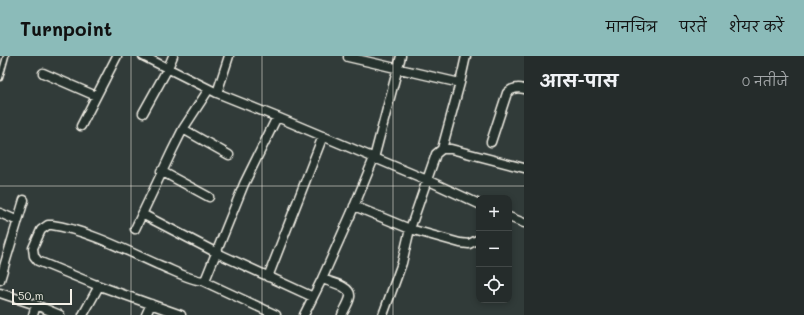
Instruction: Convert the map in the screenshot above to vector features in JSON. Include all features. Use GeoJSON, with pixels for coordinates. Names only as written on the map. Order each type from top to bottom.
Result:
{"type":"FeatureCollection","features":[{"type":"Feature","properties":{"kind":"street"},"geometry":{"type":"LineString","coordinates":[[81,126],[117,56]]}},
{"type":"Feature","properties":{"kind":"street"},"geometry":{"type":"LineString","coordinates":[[143,56],[213,91],[277,116],[476,203]]}},
{"type":"Feature","properties":{"kind":"street"},"geometry":{"type":"LineString","coordinates":[[143,113],[173,56]]}},
{"type":"Feature","properties":{"kind":"street"},"geometry":{"type":"LineString","coordinates":[[135,229],[161,171],[183,129],[213,91],[229,56]]}},
{"type":"Feature","properties":{"kind":"street"},"geometry":{"type":"LineString","coordinates":[[304,315],[322,279],[374,158],[401,56]]}},
{"type":"Feature","properties":{"kind":"street"},"geometry":{"type":"LineString","coordinates":[[442,150],[466,56]]}},
{"type":"Feature","properties":{"kind":"street"},"geometry":{"type":"LineString","coordinates":[[348,57],[460,83]]}},
{"type":"Feature","properties":{"kind":"street"},"geometry":{"type":"LineString","coordinates":[[43,73],[96,96]]}},
{"type":"Feature","properties":{"kind":"street"},"geometry":{"type":"LineString","coordinates":[[491,142],[507,93],[514,88],[524,89]]}},
{"type":"Feature","properties":{"kind":"street"},"geometry":{"type":"LineString","coordinates":[[203,281],[206,278],[247,178],[277,116]]}},
{"type":"Feature","properties":{"kind":"street"},"geometry":{"type":"LineString","coordinates":[[183,129],[229,155]]}},
{"type":"Feature","properties":{"kind":"street"},"geometry":{"type":"LineString","coordinates":[[268,277],[323,136]]}},
{"type":"Feature","properties":{"kind":"street"},"geometry":{"type":"LineString","coordinates":[[383,315],[402,263],[410,229],[436,154],[442,150],[451,149],[524,168]]}},
{"type":"Feature","properties":{"kind":"street"},"geometry":{"type":"LineString","coordinates":[[161,171],[209,197]]}},
{"type":"Feature","properties":{"kind":"street"},"geometry":{"type":"LineString","coordinates":[[0,280],[24,200]]}},
{"type":"Feature","properties":{"kind":"street"},"geometry":{"type":"LineString","coordinates":[[354,206],[410,229],[460,243],[469,244],[476,240]]}},
{"type":"Feature","properties":{"kind":"street"},"geometry":{"type":"LineString","coordinates":[[0,212],[18,221]]}},
{"type":"Feature","properties":{"kind":"street"},"geometry":{"type":"LineString","coordinates":[[142,214],[268,277],[312,297]]}},
{"type":"Feature","properties":{"kind":"street"},"geometry":{"type":"LineString","coordinates":[[512,218],[524,223]]}},
{"type":"Feature","properties":{"kind":"street"},"geometry":{"type":"LineString","coordinates":[[181,315],[99,286],[38,261],[34,256],[33,248],[41,230],[48,225],[58,226],[96,237],[166,268],[196,280],[203,281],[276,315]]}},
{"type":"Feature","properties":{"kind":"street"},"geometry":{"type":"LineString","coordinates":[[322,279],[347,288],[350,292],[350,297],[342,315]]}},
{"type":"Feature","properties":{"kind":"street"},"geometry":{"type":"LineString","coordinates":[[83,315],[99,286]]}},
{"type":"Feature","properties":{"kind":"street"},"geometry":{"type":"LineString","coordinates":[[0,293],[60,315]]}},
{"type":"Feature","properties":{"kind":"street"},"geometry":{"type":"LineString","coordinates":[[146,315],[150,304]]}},
{"type":"Feature","properties":{"kind":"street"},"geometry":{"type":"LineString","coordinates":[[33,315],[36,305]]}},
{"type":"Feature","properties":{"kind":"lane"},"geometry":{"type":"LineString","coordinates":[[0,78],[6,56]]}}]}
